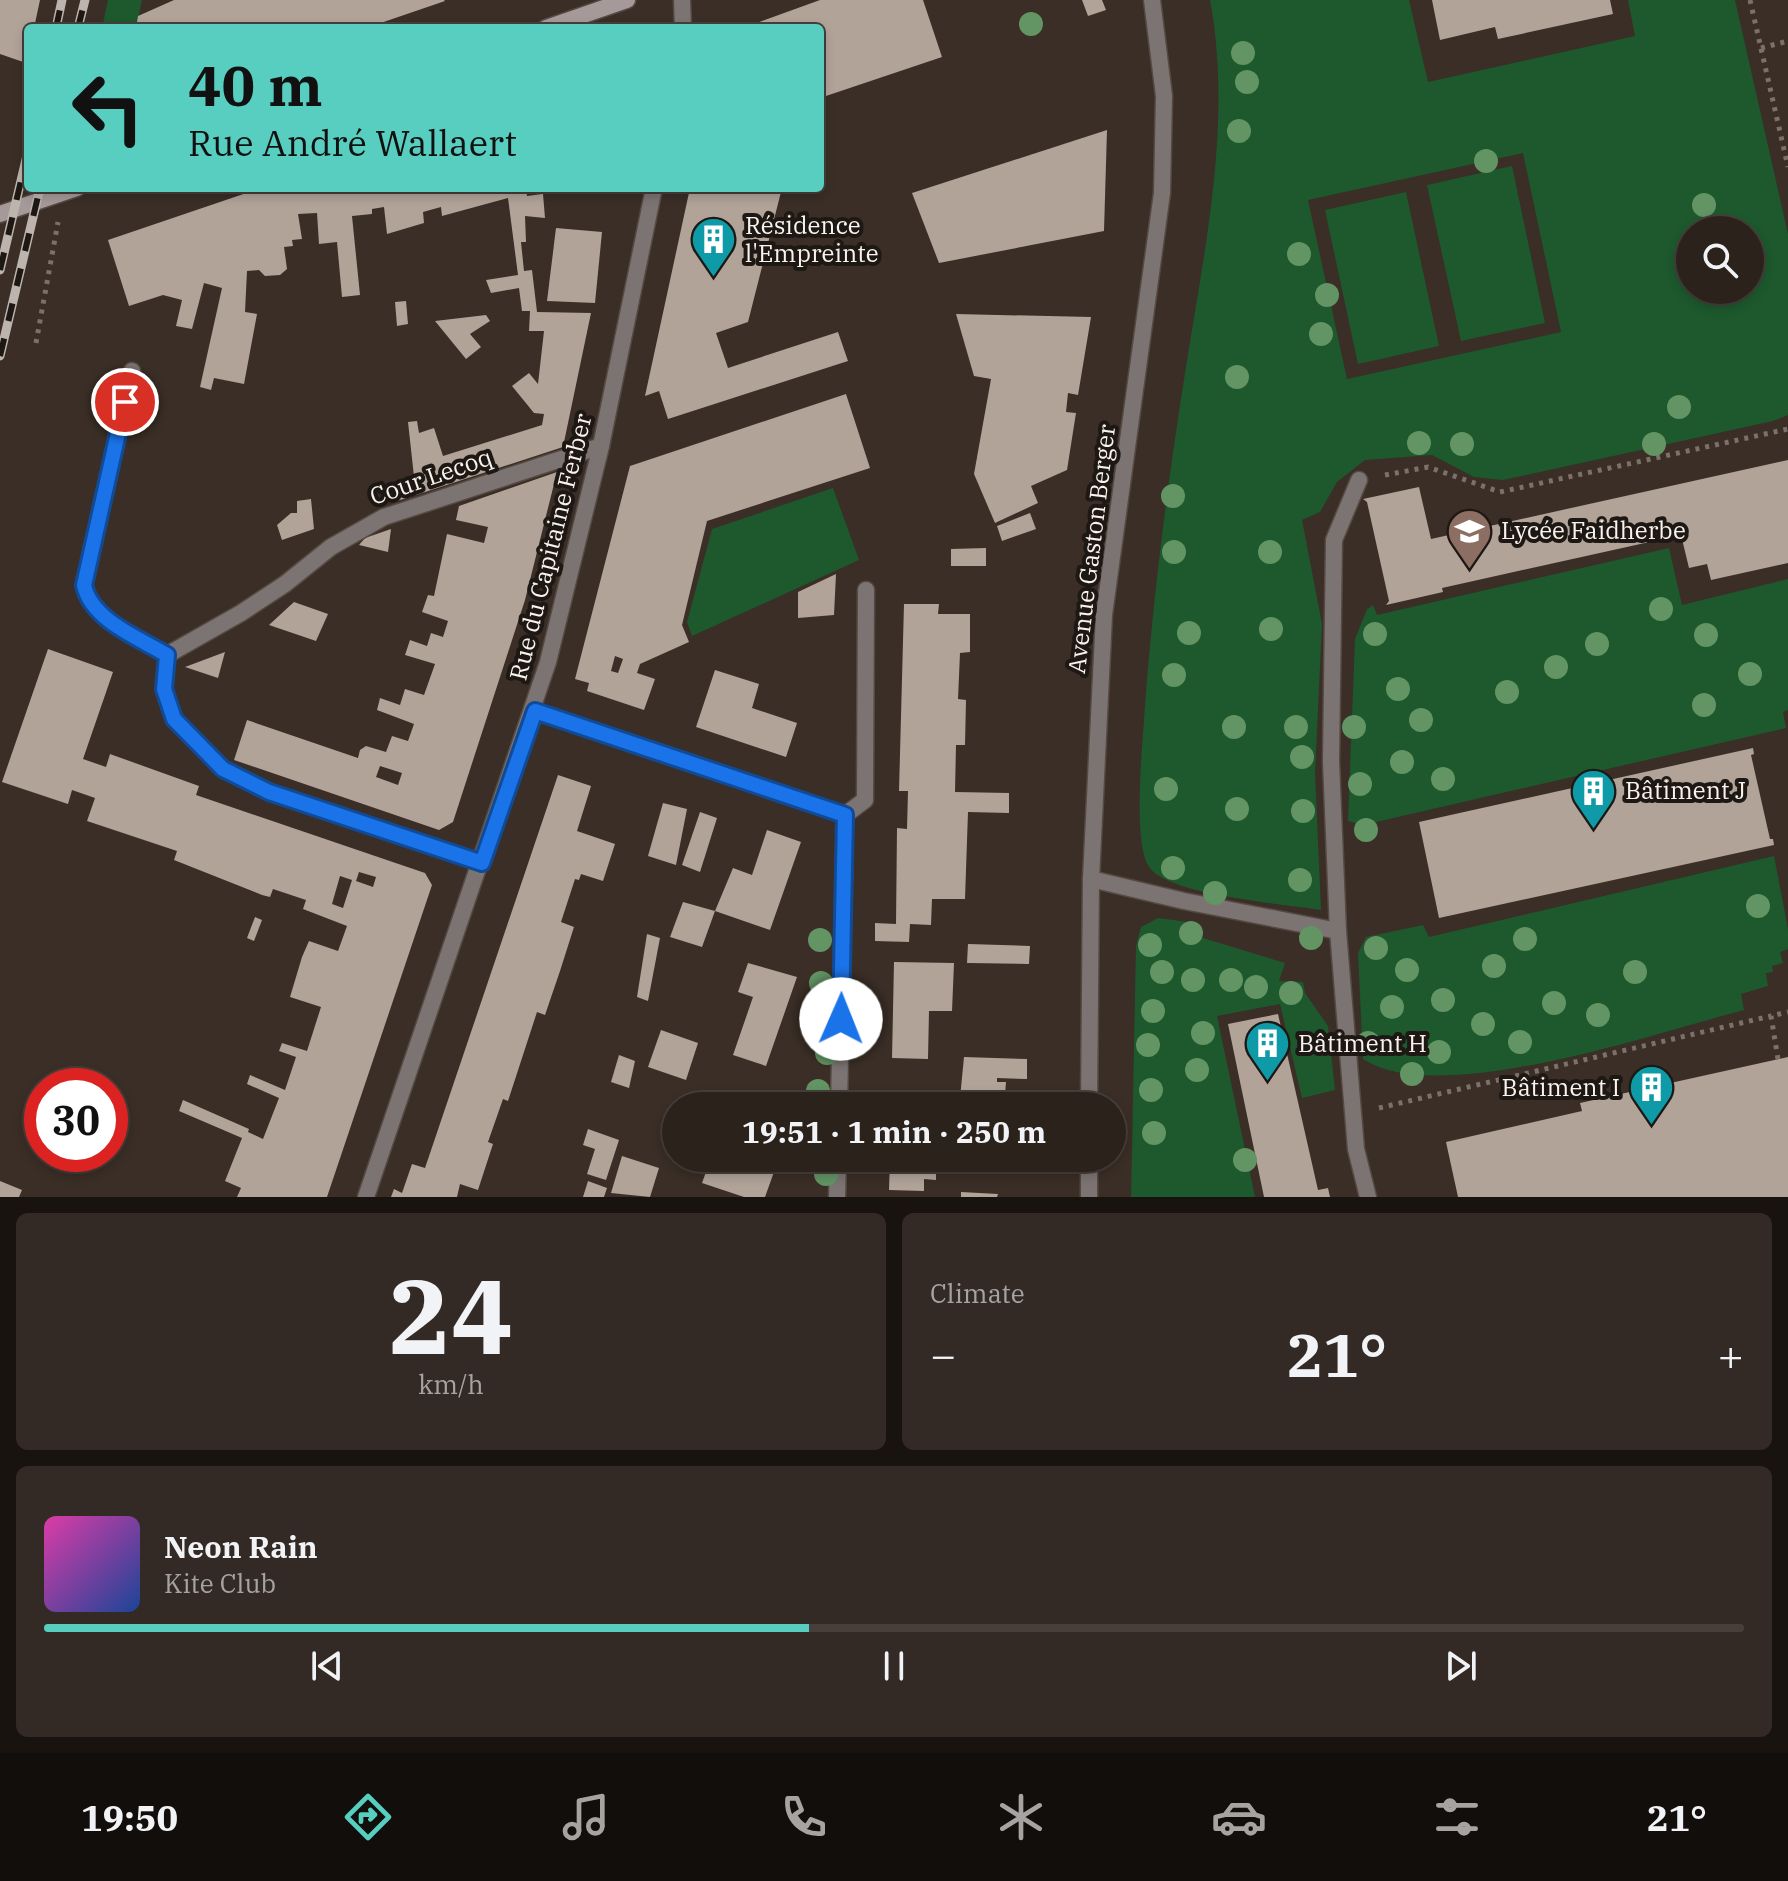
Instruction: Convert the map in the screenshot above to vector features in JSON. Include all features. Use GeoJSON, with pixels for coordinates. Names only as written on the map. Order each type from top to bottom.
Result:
{"type":"FeatureCollection","features":[{"type":"Feature","properties":{"kind":"main road"},"geometry":{"type":"LineString","coordinates":[[558,24],[627,0]]}},
{"type":"Feature","properties":{"kind":"main road"},"geometry":{"type":"LineString","coordinates":[[0,214],[65,192]]}},
{"type":"Feature","properties":{"kind":"street"},"geometry":{"type":"LineString","coordinates":[[682,0],[683,24]]}},
{"type":"Feature","properties":{"kind":"street","name":"Avenue Gaston Berger"},"geometry":{"type":"LineString","coordinates":[[1089,1092],[1091,879],[1104,615],[1162,193],[1164,96],[1152,0]]}},
{"type":"Feature","properties":{"kind":"street","name":"Rue du Capitaine Ferber"},"geometry":{"type":"LineString","coordinates":[[369,1189],[535,711],[601,446],[653,192]]}},
{"type":"Feature","properties":{"kind":"street"},"geometry":{"type":"LineString","coordinates":[[132,371],[84,585],[87,598],[96,610],[167,655],[164,689],[174,719],[223,769],[269,792],[482,863]]}},
{"type":"Feature","properties":{"kind":"street","name":"Cour Lecoq"},"geometry":{"type":"LineString","coordinates":[[167,655],[251,607],[331,547],[384,517],[601,446]]}},
{"type":"Feature","properties":{"kind":"street"},"geometry":{"type":"LineString","coordinates":[[1359,480],[1334,540],[1331,761],[1338,931],[1353,1114],[1356,1149],[1368,1197]]}},
{"type":"Feature","properties":{"kind":"street"},"geometry":{"type":"LineString","coordinates":[[845,815],[865,800],[866,590]]}},
{"type":"Feature","properties":{"kind":"street"},"geometry":{"type":"LineString","coordinates":[[535,711],[845,815]]}},
{"type":"Feature","properties":{"kind":"street"},"geometry":{"type":"LineString","coordinates":[[839,1092],[845,815]]}},
{"type":"Feature","properties":{"kind":"street"},"geometry":{"type":"LineString","coordinates":[[1091,879],[1338,931]]}},
{"type":"Feature","properties":{"kind":"street"},"geometry":{"type":"LineString","coordinates":[[837,1197],[838,1172]]}},
{"type":"Feature","properties":{"kind":"street"},"geometry":{"type":"LineString","coordinates":[[1089,1172],[1089,1197]]}},
{"type":"Feature","properties":{"kind":"path"},"geometry":{"type":"LineString","coordinates":[[1750,0],[1788,167]]}},
{"type":"Feature","properties":{"kind":"path"},"geometry":{"type":"LineString","coordinates":[[1761,48],[1788,41]]}},
{"type":"Feature","properties":{"kind":"path"},"geometry":{"type":"LineString","coordinates":[[36,343],[52,255]]}},
{"type":"Feature","properties":{"kind":"path"},"geometry":{"type":"LineString","coordinates":[[1359,480],[1428,467],[1500,492],[1788,429]]}},
{"type":"Feature","properties":{"kind":"path"},"geometry":{"type":"LineString","coordinates":[[1353,1114],[1788,1012]]}},
{"type":"Feature","properties":{"kind":"path"},"geometry":{"type":"LineString","coordinates":[[1771,1016],[1778,1059]]}},
{"type":"Feature","properties":{"kind":"green space"},"geometry":{"type":"Polygon","coordinates":[[[108,0],[142,0],[137,24],[103,24],[108,0]]]}},
{"type":"Feature","properties":{"kind":"green space"},"geometry":{"type":"Polygon","coordinates":[[[1210,0],[1409,0],[1428,82],[1635,36],[1628,0],[1735,0],[1788,234],[1788,415],[1773,421],[1503,480],[1474,477],[1432,455],[1365,460],[1337,482],[1320,512],[1302,520],[1322,624],[1315,773],[1321,910],[1228,897],[1178,885],[1160,877],[1149,867],[1141,841],[1141,764],[1155,598],[1213,187],[1218,93],[1210,0]],[[1523,153],[1308,200],[1347,379],[1561,332],[1523,153]]]}},
{"type":"Feature","properties":{"kind":"green space"},"geometry":{"type":"Polygon","coordinates":[[[1512,166],[1545,323],[1461,341],[1427,185],[1512,166]]]}},
{"type":"Feature","properties":{"kind":"green space"},"geometry":{"type":"Polygon","coordinates":[[[1406,192],[1439,346],[1358,364],[1325,210],[1406,192]]]}},
{"type":"Feature","properties":{"kind":"green space"},"geometry":{"type":"Polygon","coordinates":[[[833,488],[859,560],[692,636],[687,622],[712,529],[833,488]]]}},
{"type":"Feature","properties":{"kind":"green space"},"geometry":{"type":"Polygon","coordinates":[[[1669,548],[1682,605],[1788,579],[1788,710],[1783,712],[1786,728],[1363,825],[1348,821],[1355,639],[1367,609],[1373,605],[1377,615],[1669,548]]]}},
{"type":"Feature","properties":{"kind":"green space"},"geometry":{"type":"Polygon","coordinates":[[[1774,856],[1788,929],[1788,949],[1780,952],[1783,963],[1772,966],[1773,972],[1766,973],[1768,986],[1741,994],[1744,1010],[1549,1062],[1494,1071],[1442,1076],[1397,1072],[1363,1059],[1358,953],[1366,937],[1423,925],[1429,937],[1774,856]]]}},
{"type":"Feature","properties":{"kind":"green space"},"geometry":{"type":"Polygon","coordinates":[[[1158,918],[1188,922],[1203,938],[1285,963],[1279,981],[1303,982],[1305,993],[1328,1026],[1335,1090],[1302,1098],[1280,1004],[1217,1016],[1255,1197],[1131,1197],[1136,946],[1141,927],[1158,918]]]}},
{"type":"Feature","properties":{"kind":"building"},"geometry":{"type":"Polygon","coordinates":[[[0,0],[40,0],[35,24],[24,24],[24,62],[0,54],[0,0]]]}},
{"type":"Feature","properties":{"kind":"building"},"geometry":{"type":"Polygon","coordinates":[[[174,0],[445,1],[378,24],[137,24],[138,16],[174,0]]]}},
{"type":"Feature","properties":{"kind":"building"},"geometry":{"type":"Polygon","coordinates":[[[820,0],[923,0],[942,57],[824,97],[824,24],[754,24],[820,0]]]}},
{"type":"Feature","properties":{"kind":"building"},"geometry":{"type":"Polygon","coordinates":[[[1082,0],[1102,0],[1106,10],[1088,16],[1082,0]]]}},
{"type":"Feature","properties":{"kind":"building"},"geometry":{"type":"Polygon","coordinates":[[[1432,0],[1610,0],[1613,14],[1498,39],[1495,27],[1440,40],[1432,0]]]}},
{"type":"Feature","properties":{"kind":"building","name":"Résidence l'Empreinte"},"geometry":{"type":"Polygon","coordinates":[[[1107,130],[1104,231],[939,263],[912,193],[1107,130]]]}},
{"type":"Feature","properties":{"kind":"building"},"geometry":{"type":"Polygon","coordinates":[[[249,192],[526,192],[527,196],[552,192],[543,194],[545,218],[525,216],[526,242],[521,242],[524,271],[532,270],[537,312],[591,313],[563,447],[416,495],[408,422],[417,421],[419,433],[434,428],[443,456],[542,425],[544,414],[534,413],[512,386],[529,373],[538,384],[544,331],[529,331],[530,311],[522,311],[519,288],[491,293],[486,280],[518,275],[508,198],[442,216],[441,207],[423,212],[424,223],[387,234],[384,207],[372,209],[372,214],[352,216],[360,295],[342,297],[337,242],[319,244],[317,213],[298,214],[302,239],[292,240],[293,246],[284,247],[287,269],[280,275],[265,276],[259,270],[247,271],[245,312],[257,314],[244,384],[214,378],[211,390],[200,387],[222,288],[204,283],[192,329],[176,326],[182,300],[163,295],[129,306],[108,240],[249,192]]]}},
{"type":"Feature","properties":{"kind":"building","name":"Résidence l'Empreinte"},"geometry":{"type":"Polygon","coordinates":[[[689,192],[781,192],[748,322],[716,333],[728,368],[838,332],[848,361],[668,419],[659,391],[645,396],[689,192]]]}},
{"type":"Feature","properties":{"kind":"building"},"geometry":{"type":"Polygon","coordinates":[[[556,228],[602,232],[595,303],[547,301],[556,228]]]}},
{"type":"Feature","properties":{"kind":"building"},"geometry":{"type":"Polygon","coordinates":[[[406,301],[408,324],[397,326],[395,302],[406,301]]]}},
{"type":"Feature","properties":{"kind":"building"},"geometry":{"type":"Polygon","coordinates":[[[956,314],[1091,317],[1078,395],[1068,393],[1066,412],[1076,413],[1067,470],[1031,486],[1038,503],[995,523],[974,474],[991,379],[974,376],[956,314]]]}},
{"type":"Feature","properties":{"kind":"building"},"geometry":{"type":"Polygon","coordinates":[[[486,315],[490,321],[470,334],[481,347],[466,359],[435,321],[486,315]]]}},
{"type":"Feature","properties":{"kind":"building"},"geometry":{"type":"Polygon","coordinates":[[[846,394],[870,468],[707,521],[682,625],[689,642],[640,664],[637,673],[655,679],[644,710],[587,691],[589,683],[575,679],[630,466],[846,394]],[[615,656],[611,671],[618,673],[623,659],[615,656]]]}},
{"type":"Feature","properties":{"kind":"building"},"geometry":{"type":"Polygon","coordinates":[[[1788,460],[1788,563],[1711,580],[1707,564],[1689,568],[1681,535],[1442,588],[1443,592],[1386,605],[1389,601],[1367,502],[1363,499],[1419,487],[1431,539],[1788,460]]]}},
{"type":"Feature","properties":{"kind":"building"},"geometry":{"type":"Polygon","coordinates":[[[557,472],[525,600],[453,822],[439,830],[234,760],[247,720],[358,758],[360,750],[366,746],[386,752],[392,736],[408,741],[414,724],[377,710],[380,698],[400,705],[405,689],[424,695],[435,664],[405,655],[410,640],[427,646],[431,633],[443,637],[448,621],[422,612],[428,595],[434,596],[447,534],[484,543],[488,527],[456,520],[459,506],[557,472]],[[380,766],[376,777],[398,785],[402,773],[380,766]]]}},
{"type":"Feature","properties":{"kind":"building"},"geometry":{"type":"Polygon","coordinates":[[[406,485],[411,497],[396,501],[392,489],[406,485]]]}},
{"type":"Feature","properties":{"kind":"building"},"geometry":{"type":"Polygon","coordinates":[[[311,499],[314,529],[282,540],[277,525],[291,513],[297,513],[297,501],[311,499]]]}},
{"type":"Feature","properties":{"kind":"building"},"geometry":{"type":"Polygon","coordinates":[[[1030,513],[1036,529],[1002,541],[997,526],[1030,513]]]}},
{"type":"Feature","properties":{"kind":"building"},"geometry":{"type":"Polygon","coordinates":[[[391,529],[388,552],[359,545],[365,538],[391,529]]]}},
{"type":"Feature","properties":{"kind":"building"},"geometry":{"type":"Polygon","coordinates":[[[986,548],[986,566],[951,566],[951,549],[986,548]]]}},
{"type":"Feature","properties":{"kind":"building"},"geometry":{"type":"Polygon","coordinates":[[[836,574],[834,615],[798,618],[798,592],[836,574]]]}},
{"type":"Feature","properties":{"kind":"building"},"geometry":{"type":"Polygon","coordinates":[[[294,602],[328,614],[316,641],[269,625],[294,602]]]}},
{"type":"Feature","properties":{"kind":"building"},"geometry":{"type":"Polygon","coordinates":[[[904,604],[939,604],[938,614],[970,614],[970,652],[960,653],[958,699],[966,700],[965,745],[956,745],[955,792],[1009,793],[1009,813],[968,812],[965,899],[932,899],[931,925],[910,924],[909,942],[875,941],[875,923],[896,924],[897,828],[907,829],[908,791],[899,791],[904,604]]]}},
{"type":"Feature","properties":{"kind":"building"},"geometry":{"type":"Polygon","coordinates":[[[48,649],[113,672],[83,759],[106,767],[110,754],[199,786],[196,795],[425,873],[432,885],[327,1197],[237,1197],[241,1188],[225,1181],[242,1138],[179,1111],[183,1100],[249,1129],[248,1132],[263,1139],[279,1098],[247,1084],[250,1075],[285,1090],[296,1057],[279,1051],[282,1043],[307,1051],[321,1007],[290,997],[302,957],[309,941],[338,951],[347,926],[303,909],[306,900],[273,889],[270,897],[262,895],[174,860],[177,851],[87,821],[95,798],[72,790],[68,804],[2,782],[48,649]],[[359,872],[356,881],[373,887],[376,877],[359,872]],[[340,876],[332,904],[343,908],[352,880],[340,876]]]}},
{"type":"Feature","properties":{"kind":"building"},"geometry":{"type":"Polygon","coordinates":[[[225,652],[218,678],[185,667],[225,652]]]}},
{"type":"Feature","properties":{"kind":"building"},"geometry":{"type":"Polygon","coordinates":[[[715,670],[759,684],[752,708],[797,723],[786,757],[696,727],[715,670]]]}},
{"type":"Feature","properties":{"kind":"building","name":"Bâtiment J"},"geometry":{"type":"Polygon","coordinates":[[[1753,748],[1754,754],[1751,755],[1774,845],[1439,918],[1419,822],[1753,748]]]}},
{"type":"Feature","properties":{"kind":"building"},"geometry":{"type":"Polygon","coordinates":[[[558,775],[591,786],[577,831],[615,844],[603,881],[581,874],[579,880],[575,879],[561,922],[574,927],[545,1015],[537,1012],[508,1101],[503,1099],[488,1142],[493,1144],[478,1190],[460,1184],[457,1197],[391,1197],[394,1189],[402,1193],[412,1164],[425,1168],[558,775]]]}},
{"type":"Feature","properties":{"kind":"building"},"geometry":{"type":"Polygon","coordinates":[[[663,803],[687,809],[676,865],[648,856],[663,803]]]}},
{"type":"Feature","properties":{"kind":"building"},"geometry":{"type":"Polygon","coordinates":[[[700,812],[717,818],[700,872],[682,865],[700,812]]]}},
{"type":"Feature","properties":{"kind":"building"},"geometry":{"type":"Polygon","coordinates":[[[767,830],[801,842],[770,930],[715,911],[733,868],[752,875],[767,830]]]}},
{"type":"Feature","properties":{"kind":"building"},"geometry":{"type":"Polygon","coordinates":[[[683,902],[715,911],[702,947],[670,937],[683,902]]]}},
{"type":"Feature","properties":{"kind":"building"},"geometry":{"type":"Polygon","coordinates":[[[255,917],[262,920],[254,941],[247,938],[255,917]]]}},
{"type":"Feature","properties":{"kind":"building"},"geometry":{"type":"Polygon","coordinates":[[[647,934],[660,938],[648,1001],[637,997],[647,934]]]}},
{"type":"Feature","properties":{"kind":"building"},"geometry":{"type":"Polygon","coordinates":[[[968,944],[1030,946],[1029,964],[967,963],[968,944]]]}},
{"type":"Feature","properties":{"kind":"building"},"geometry":{"type":"Polygon","coordinates":[[[894,962],[954,963],[952,1011],[929,1011],[928,1059],[892,1058],[894,962]]]}},
{"type":"Feature","properties":{"kind":"building"},"geometry":{"type":"Polygon","coordinates":[[[748,963],[797,977],[766,1066],[733,1055],[753,997],[738,992],[748,963]]]}},
{"type":"Feature","properties":{"kind":"building","name":"Bâtiment H"},"geometry":{"type":"Polygon","coordinates":[[[1278,1014],[1318,1190],[1328,1188],[1330,1197],[1264,1197],[1228,1024],[1278,1014]]]}},
{"type":"Feature","properties":{"kind":"building"},"geometry":{"type":"Polygon","coordinates":[[[661,1030],[698,1043],[686,1080],[648,1067],[661,1030]]]}},
{"type":"Feature","properties":{"kind":"building"},"geometry":{"type":"Polygon","coordinates":[[[619,1055],[635,1061],[629,1088],[611,1082],[619,1055]]]}},
{"type":"Feature","properties":{"kind":"building"},"geometry":{"type":"Polygon","coordinates":[[[964,1057],[1027,1059],[1027,1079],[997,1078],[997,1082],[1006,1082],[1005,1092],[961,1092],[964,1057]]]}},
{"type":"Feature","properties":{"kind":"building","name":"Bâtiment I"},"geometry":{"type":"Polygon","coordinates":[[[1788,1057],[1788,1197],[1458,1197],[1446,1142],[1582,1111],[1580,1103],[1788,1057]]]}},
{"type":"Feature","properties":{"kind":"building"},"geometry":{"type":"Polygon","coordinates":[[[588,1129],[619,1140],[606,1180],[587,1174],[595,1149],[583,1145],[588,1129]]]}},
{"type":"Feature","properties":{"kind":"building"},"geometry":{"type":"Polygon","coordinates":[[[622,1156],[659,1168],[650,1197],[611,1193],[622,1156]]]}},
{"type":"Feature","properties":{"kind":"building"},"geometry":{"type":"Polygon","coordinates":[[[706,1172],[774,1172],[765,1197],[744,1197],[702,1183],[706,1172]]]}},
{"type":"Feature","properties":{"kind":"building"},"geometry":{"type":"Polygon","coordinates":[[[890,1172],[936,1172],[936,1180],[924,1179],[924,1191],[889,1190],[890,1172]]]}},
{"type":"Feature","properties":{"kind":"building"},"geometry":{"type":"Polygon","coordinates":[[[0,1181],[22,1190],[19,1197],[0,1197],[0,1181]]]}},
{"type":"Feature","properties":{"kind":"building"},"geometry":{"type":"Polygon","coordinates":[[[588,1181],[607,1188],[604,1197],[583,1197],[588,1181]]]}},
{"type":"Feature","properties":{"kind":"building"},"geometry":{"type":"Polygon","coordinates":[[[961,1192],[998,1194],[997,1197],[961,1197],[961,1192]]]}},
{"type":"Feature","properties":{"kind":"railway"},"geometry":{"type":"LineString","coordinates":[[57,24],[62,0]]}},
{"type":"Feature","properties":{"kind":"railway"},"geometry":{"type":"LineString","coordinates":[[79,24],[85,0]]}},
{"type":"Feature","properties":{"kind":"railway"},"geometry":{"type":"LineString","coordinates":[[0,270],[24,168]]}},
{"type":"Feature","properties":{"kind":"railway"},"geometry":{"type":"LineString","coordinates":[[0,356],[39,192]]}},
{"type":"Feature","properties":{"kind":"place","name":"Résidence l'Empreinte"},"geometry":{"type":"Point","coordinates":[714,279]}},
{"type":"Feature","properties":{"kind":"place","name":"Lycée Faidherbe"},"geometry":{"type":"Point","coordinates":[1470,570]}},
{"type":"Feature","properties":{"kind":"place","name":"Bâtiment J"},"geometry":{"type":"Point","coordinates":[1594,830]}},
{"type":"Feature","properties":{"kind":"place","name":"Bâtiment H"},"geometry":{"type":"Point","coordinates":[1267,1083]}},
{"type":"Feature","properties":{"kind":"place","name":"Bâtiment I"},"geometry":{"type":"Point","coordinates":[1651,1127]}},
{"type":"Feature","properties":{"kind":"route"},"geometry":{"type":"LineString","coordinates":[[125,402],[84,585],[87,598],[96,610],[167,655],[164,689],[174,719],[223,769],[269,792],[482,863],[535,711],[845,815],[841,1019]]}}]}
